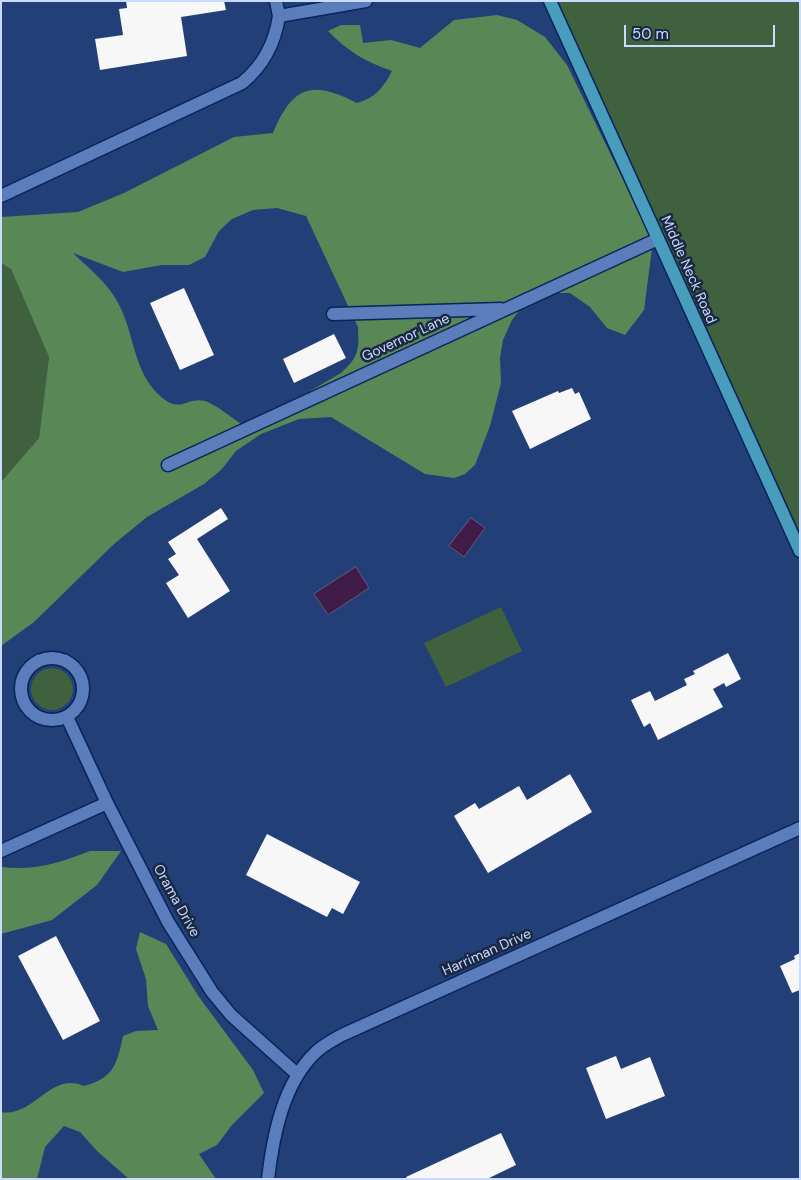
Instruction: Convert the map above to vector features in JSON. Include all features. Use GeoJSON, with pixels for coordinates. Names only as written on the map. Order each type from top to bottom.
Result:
{"type":"FeatureCollection","features":[{"type":"Feature","properties":{"kind":"main road","name":"Middle Neck Road"},"geometry":{"type":"LineString","coordinates":[[550,1],[800,551]]}},
{"type":"Feature","properties":{"kind":"street"},"geometry":{"type":"LineString","coordinates":[[1,196],[242,83],[260,67],[277,32],[279,16],[276,1]]}},
{"type":"Feature","properties":{"kind":"street"},"geometry":{"type":"LineString","coordinates":[[279,16],[366,1]]}},
{"type":"Feature","properties":{"kind":"street","name":"Governor Lane"},"geometry":{"type":"LineString","coordinates":[[168,464],[658,239]]}},
{"type":"Feature","properties":{"kind":"street"},"geometry":{"type":"LineString","coordinates":[[332,314],[506,308]]}},
{"type":"Feature","properties":{"kind":"street"},"geometry":{"type":"LineString","coordinates":[[48,658],[59,658],[69,662],[80,675],[84,690],[81,701],[75,710],[67,716],[47,720],[30,711],[24,703],[21,694],[21,684],[30,667],[38,661],[48,658]]}},
{"type":"Feature","properties":{"kind":"street","name":"Orama Drive"},"geometry":{"type":"LineString","coordinates":[[67,716],[107,804],[168,922],[212,992],[231,1015],[297,1074]]}},
{"type":"Feature","properties":{"kind":"street"},"geometry":{"type":"LineString","coordinates":[[1,851],[107,804]]}},
{"type":"Feature","properties":{"kind":"street","name":"Harriman Drive"},"geometry":{"type":"LineString","coordinates":[[268,1179],[280,1118],[297,1074],[316,1051],[342,1035],[800,828]]}},
{"type":"Feature","properties":{"kind":"green space"},"geometry":{"type":"Polygon","coordinates":[[[550,1],[800,1],[800,554],[550,1]]]}},
{"type":"Feature","properties":{"kind":"green space"},"geometry":{"type":"Polygon","coordinates":[[[497,15],[517,20],[545,37],[567,65],[653,241],[644,310],[625,335],[607,328],[590,307],[570,293],[555,293],[528,299],[512,320],[503,340],[500,358],[501,383],[490,426],[475,465],[465,474],[454,478],[425,474],[331,417],[299,419],[261,434],[236,451],[221,470],[204,484],[147,517],[114,544],[34,622],[1,646],[1,482],[39,438],[49,357],[11,269],[1,263],[1,217],[78,212],[124,193],[234,137],[273,133],[288,105],[297,96],[306,91],[328,91],[357,103],[369,98],[382,87],[392,71],[357,55],[328,31],[341,25],[360,25],[363,43],[391,40],[420,48],[454,20],[497,15]],[[277,208],[253,210],[232,219],[219,231],[205,257],[189,265],[162,265],[123,272],[73,253],[113,294],[123,312],[142,371],[156,392],[164,399],[177,405],[198,400],[205,401],[221,409],[247,428],[341,373],[357,353],[358,327],[306,216],[277,208]]]}},
{"type":"Feature","properties":{"kind":"green space"},"geometry":{"type":"Polygon","coordinates":[[[1,263],[11,269],[49,357],[39,438],[1,482],[1,263]]]}},
{"type":"Feature","properties":{"kind":"green space"},"geometry":{"type":"Polygon","coordinates":[[[501,607],[522,651],[446,687],[424,643],[501,607]]]}},
{"type":"Feature","properties":{"kind":"green space"},"geometry":{"type":"Polygon","coordinates":[[[56,668],[64,671],[70,677],[73,689],[70,701],[64,707],[48,710],[40,707],[34,701],[31,685],[34,677],[40,671],[56,668]]]}},
{"type":"Feature","properties":{"kind":"green space"},"geometry":{"type":"Polygon","coordinates":[[[90,851],[121,851],[97,885],[52,920],[1,934],[1,867],[36,867],[90,851]]]}},
{"type":"Feature","properties":{"kind":"green space"},"geometry":{"type":"Polygon","coordinates":[[[140,932],[166,944],[199,997],[253,1070],[264,1093],[232,1125],[217,1145],[199,1154],[216,1179],[129,1179],[97,1151],[80,1132],[64,1126],[45,1147],[37,1179],[1,1179],[1,1112],[12,1112],[23,1108],[52,1089],[62,1085],[72,1083],[84,1086],[102,1079],[116,1062],[123,1036],[136,1031],[158,1030],[148,1006],[146,979],[136,949],[140,932]]]}},
{"type":"Feature","properties":{"kind":"shaded area"},"geometry":{"type":"Polygon","coordinates":[[[471,518],[485,528],[464,557],[449,546],[471,518]]]}},
{"type":"Feature","properties":{"kind":"shaded area"},"geometry":{"type":"Polygon","coordinates":[[[356,567],[369,588],[328,615],[314,594],[356,567]]]}},
{"type":"Feature","properties":{"kind":"building"},"geometry":{"type":"Polygon","coordinates":[[[126,1],[224,1],[226,10],[181,17],[187,56],[100,70],[95,39],[123,35],[119,9],[127,8],[126,1]]]}},
{"type":"Feature","properties":{"kind":"building"},"geometry":{"type":"Polygon","coordinates":[[[184,288],[214,355],[180,370],[150,303],[184,288]]]}},
{"type":"Feature","properties":{"kind":"building"},"geometry":{"type":"Polygon","coordinates":[[[334,334],[346,358],[294,383],[283,359],[334,334]]]}},
{"type":"Feature","properties":{"kind":"building"},"geometry":{"type":"Polygon","coordinates":[[[572,388],[575,394],[579,392],[591,419],[530,449],[512,411],[558,391],[559,393],[572,388]]]}},
{"type":"Feature","properties":{"kind":"building"},"geometry":{"type":"Polygon","coordinates":[[[221,508],[228,519],[197,539],[230,591],[188,618],[166,583],[179,575],[168,559],[176,554],[168,542],[221,508]]]}},
{"type":"Feature","properties":{"kind":"building"},"geometry":{"type":"Polygon","coordinates":[[[728,653],[741,679],[726,687],[724,683],[713,689],[723,707],[658,740],[650,723],[644,727],[631,700],[650,691],[655,701],[687,685],[684,679],[695,674],[693,671],[728,653]]]}},
{"type":"Feature","properties":{"kind":"building"},"geometry":{"type":"Polygon","coordinates":[[[570,774],[592,812],[488,873],[454,816],[475,803],[479,809],[519,786],[527,800],[570,774]]]}},
{"type":"Feature","properties":{"kind":"building"},"geometry":{"type":"Polygon","coordinates":[[[267,834],[360,882],[343,914],[332,908],[327,917],[246,875],[267,834]]]}},
{"type":"Feature","properties":{"kind":"building"},"geometry":{"type":"Polygon","coordinates":[[[56,936],[100,1021],[63,1040],[18,956],[56,936]]]}},
{"type":"Feature","properties":{"kind":"building"},"geometry":{"type":"Polygon","coordinates":[[[800,953],[800,990],[792,993],[780,966],[795,959],[794,956],[800,953]]]}},
{"type":"Feature","properties":{"kind":"building"},"geometry":{"type":"Polygon","coordinates":[[[616,1056],[621,1069],[650,1057],[665,1096],[606,1119],[586,1068],[616,1056]]]}},
{"type":"Feature","properties":{"kind":"building"},"geometry":{"type":"Polygon","coordinates":[[[501,1133],[516,1165],[487,1179],[407,1179],[406,1177],[501,1133]]]}}]}
